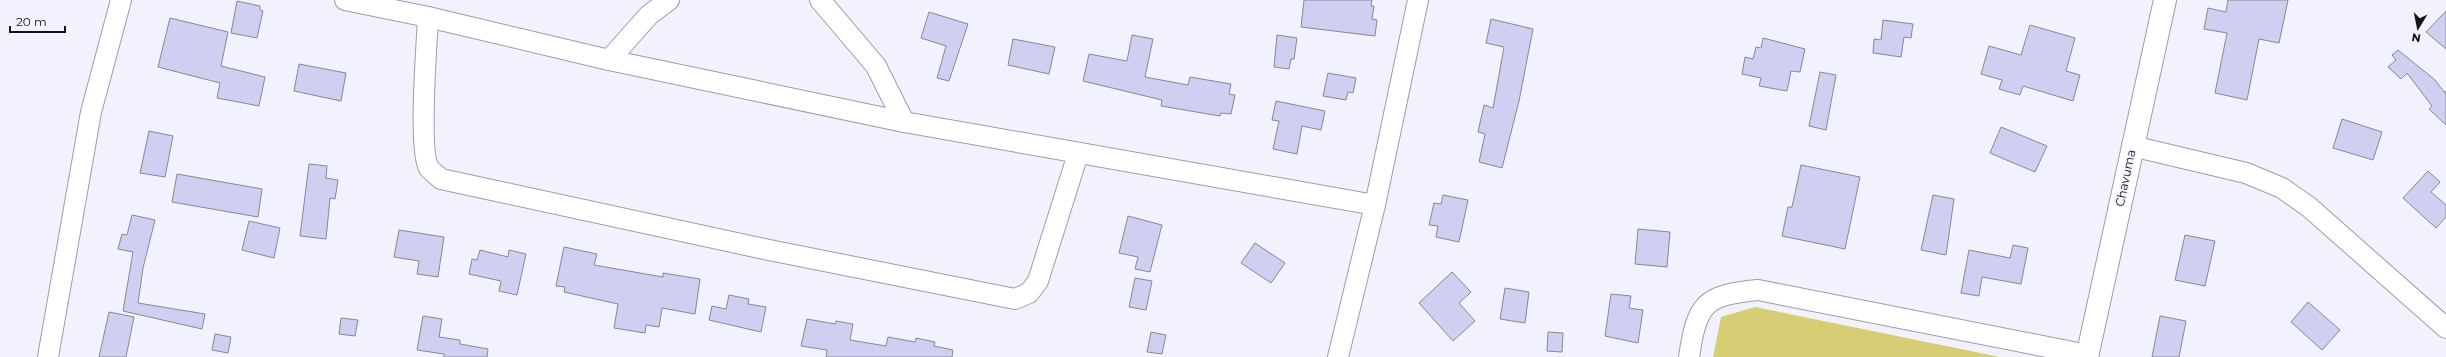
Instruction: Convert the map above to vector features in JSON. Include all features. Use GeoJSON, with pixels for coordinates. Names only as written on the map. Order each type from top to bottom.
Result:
{"type":"FeatureCollection","features":[{"type":"Feature","properties":{"kind":"street"},"geometry":{"type":"LineString","coordinates":[[48,357],[91,112],[121,0]]}},
{"type":"Feature","properties":{"kind":"street"},"geometry":{"type":"LineString","coordinates":[[345,0],[428,17],[609,60],[904,122],[1078,154],[1375,205]]}},
{"type":"Feature","properties":{"kind":"street"},"geometry":{"type":"LineString","coordinates":[[609,60],[649,15],[669,0]]}},
{"type":"Feature","properties":{"kind":"street"},"geometry":{"type":"LineString","coordinates":[[820,0],[876,66],[904,122]]}},
{"type":"Feature","properties":{"kind":"street"},"geometry":{"type":"LineString","coordinates":[[1338,357],[1375,205],[1418,0]]}},
{"type":"Feature","properties":{"kind":"street","name":"Chavuma"},"geometry":{"type":"LineString","coordinates":[[2088,356],[2164,0]]}},
{"type":"Feature","properties":{"kind":"street"},"geometry":{"type":"LineString","coordinates":[[428,17],[424,122],[425,151],[429,168],[441,178],[769,250],[1015,299],[1029,293],[1038,281],[1078,154]]}},
{"type":"Feature","properties":{"kind":"street"},"geometry":{"type":"LineString","coordinates":[[2132,146],[2246,173],[2282,188],[2309,207],[2446,328]]}},
{"type":"Feature","properties":{"kind":"street"},"geometry":{"type":"LineString","coordinates":[[1689,357],[1693,328],[1705,304],[1730,293],[1758,290],[2088,356]]}},
{"type":"Feature","properties":{"kind":"shaded area"},"geometry":{"type":"Polygon","coordinates":[[[1755,307],[2000,357],[1713,357],[1721,317],[1755,307]]]}},
{"type":"Feature","properties":{"kind":"building"},"geometry":{"type":"Polygon","coordinates":[[[1304,0],[1372,0],[1371,6],[1374,6],[1372,19],[1377,20],[1375,36],[1301,27],[1304,0]]]}},
{"type":"Feature","properties":{"kind":"building"},"geometry":{"type":"Polygon","coordinates":[[[2228,0],[2288,0],[2279,43],[2259,39],[2247,100],[2215,93],[2227,33],[2204,29],[2208,8],[2226,12],[2228,0]]]}},
{"type":"Feature","properties":{"kind":"building"},"geometry":{"type":"Polygon","coordinates":[[[237,1],[260,6],[260,10],[263,11],[257,38],[231,33],[237,1]]]}},
{"type":"Feature","properties":{"kind":"building"},"geometry":{"type":"Polygon","coordinates":[[[2446,11],[2446,49],[2426,32],[2446,11]]]}},
{"type":"Feature","properties":{"kind":"building"},"geometry":{"type":"Polygon","coordinates":[[[929,12],[968,24],[949,81],[937,78],[946,46],[921,38],[929,12]]]}},
{"type":"Feature","properties":{"kind":"building"},"geometry":{"type":"Polygon","coordinates":[[[170,18],[228,32],[221,66],[265,77],[259,106],[217,98],[220,83],[158,67],[170,18]]]}},
{"type":"Feature","properties":{"kind":"building"},"geometry":{"type":"Polygon","coordinates":[[[1491,19],[1533,29],[1519,101],[1502,168],[1479,162],[1485,134],[1478,132],[1484,105],[1493,108],[1504,47],[1486,43],[1491,19]]]}},
{"type":"Feature","properties":{"kind":"building"},"geometry":{"type":"Polygon","coordinates":[[[1883,20],[1913,24],[1911,38],[1904,37],[1901,57],[1873,53],[1874,39],[1881,40],[1883,20]]]}},
{"type":"Feature","properties":{"kind":"building"},"geometry":{"type":"Polygon","coordinates":[[[2030,25],[2075,38],[2066,71],[2080,75],[2073,101],[2023,86],[2020,95],[1999,89],[2002,80],[1981,74],[1989,46],[2021,55],[2030,25]]]}},
{"type":"Feature","properties":{"kind":"building"},"geometry":{"type":"Polygon","coordinates":[[[1132,35],[1153,39],[1145,77],[1188,85],[1190,77],[1231,84],[1229,94],[1235,95],[1231,114],[1221,113],[1220,116],[1161,106],[1162,100],[1083,81],[1089,54],[1127,61],[1132,35]]]}},
{"type":"Feature","properties":{"kind":"building"},"geometry":{"type":"Polygon","coordinates":[[[1277,35],[1297,38],[1294,59],[1291,59],[1289,69],[1274,67],[1277,35]]]}},
{"type":"Feature","properties":{"kind":"building"},"geometry":{"type":"Polygon","coordinates":[[[1763,38],[1805,49],[1800,72],[1791,71],[1787,91],[1759,86],[1761,78],[1742,74],[1745,57],[1753,59],[1756,47],[1761,48],[1763,38]]]}},
{"type":"Feature","properties":{"kind":"building"},"geometry":{"type":"Polygon","coordinates":[[[1013,39],[1055,47],[1049,74],[1008,65],[1013,39]]]}},
{"type":"Feature","properties":{"kind":"building"},"geometry":{"type":"Polygon","coordinates":[[[2398,50],[2435,80],[2445,93],[2446,91],[2446,125],[2429,109],[2432,106],[2407,73],[2401,79],[2388,67],[2396,60],[2392,55],[2398,50]]]}},
{"type":"Feature","properties":{"kind":"building"},"geometry":{"type":"Polygon","coordinates":[[[299,64],[346,73],[341,101],[294,91],[299,64]]]}},
{"type":"Feature","properties":{"kind":"building"},"geometry":{"type":"Polygon","coordinates":[[[1820,72],[1836,75],[1826,130],[1809,126],[1820,72]]]}},
{"type":"Feature","properties":{"kind":"building"},"geometry":{"type":"Polygon","coordinates":[[[1328,73],[1356,78],[1353,93],[1348,92],[1346,100],[1323,96],[1328,73]]]}},
{"type":"Feature","properties":{"kind":"building"},"geometry":{"type":"Polygon","coordinates":[[[1276,101],[1325,111],[1321,130],[1302,126],[1297,154],[1273,149],[1279,121],[1272,120],[1276,101]]]}},
{"type":"Feature","properties":{"kind":"building"},"geometry":{"type":"Polygon","coordinates":[[[2342,119],[2382,132],[2373,160],[2333,148],[2342,119]]]}},
{"type":"Feature","properties":{"kind":"building"},"geometry":{"type":"Polygon","coordinates":[[[2001,127],[2047,146],[2035,172],[1990,153],[2001,127]]]}},
{"type":"Feature","properties":{"kind":"building"},"geometry":{"type":"Polygon","coordinates":[[[149,131],[173,136],[165,177],[140,173],[149,131]]]}},
{"type":"Feature","properties":{"kind":"building"},"geometry":{"type":"Polygon","coordinates":[[[309,164],[327,166],[326,178],[338,180],[335,199],[330,198],[326,239],[300,236],[309,164]]]}},
{"type":"Feature","properties":{"kind":"building"},"geometry":{"type":"Polygon","coordinates":[[[1801,165],[1860,177],[1845,249],[1782,236],[1788,207],[1792,207],[1801,165]]]}},
{"type":"Feature","properties":{"kind":"building"},"geometry":{"type":"Polygon","coordinates":[[[2428,171],[2440,182],[2431,192],[2446,205],[2446,217],[2436,228],[2403,198],[2428,171]]]}},
{"type":"Feature","properties":{"kind":"building"},"geometry":{"type":"Polygon","coordinates":[[[177,174],[262,189],[258,217],[172,202],[177,174]]]}},
{"type":"Feature","properties":{"kind":"building"},"geometry":{"type":"Polygon","coordinates":[[[1443,195],[1468,200],[1459,242],[1436,237],[1438,226],[1429,225],[1434,203],[1441,204],[1443,195]]]}},
{"type":"Feature","properties":{"kind":"building"},"geometry":{"type":"Polygon","coordinates":[[[1933,195],[1954,199],[1946,255],[1921,250],[1933,195]]]}},
{"type":"Feature","properties":{"kind":"building"},"geometry":{"type":"Polygon","coordinates":[[[132,215],[155,220],[143,268],[138,303],[205,314],[202,329],[123,311],[133,252],[118,249],[122,234],[127,235],[132,215]]]}},
{"type":"Feature","properties":{"kind":"building"},"geometry":{"type":"Polygon","coordinates":[[[1128,216],[1162,225],[1150,272],[1135,269],[1138,257],[1119,253],[1128,216]]]}},
{"type":"Feature","properties":{"kind":"building"},"geometry":{"type":"Polygon","coordinates":[[[249,221],[280,228],[274,258],[242,250],[249,221]]]}},
{"type":"Feature","properties":{"kind":"building"},"geometry":{"type":"Polygon","coordinates":[[[1638,229],[1670,232],[1667,267],[1635,264],[1638,229]]]}},
{"type":"Feature","properties":{"kind":"building"},"geometry":{"type":"Polygon","coordinates":[[[399,230],[444,237],[438,277],[417,274],[419,261],[394,257],[399,230]]]}},
{"type":"Feature","properties":{"kind":"building"},"geometry":{"type":"Polygon","coordinates":[[[2185,235],[2215,241],[2205,286],[2175,280],[2185,235]]]}},
{"type":"Feature","properties":{"kind":"building"},"geometry":{"type":"Polygon","coordinates":[[[1255,243],[1285,263],[1271,283],[1241,263],[1255,243]]]}},
{"type":"Feature","properties":{"kind":"building"},"geometry":{"type":"Polygon","coordinates":[[[2013,245],[2028,248],[2021,284],[1982,277],[1979,296],[1961,293],[1969,250],[2010,258],[2013,245]]]}},
{"type":"Feature","properties":{"kind":"building"},"geometry":{"type":"Polygon","coordinates":[[[564,247],[597,254],[594,265],[663,277],[663,273],[700,279],[695,314],[662,308],[659,327],[646,325],[645,333],[614,328],[618,304],[564,292],[565,287],[556,286],[564,247]]]}},
{"type":"Feature","properties":{"kind":"building"},"geometry":{"type":"Polygon","coordinates":[[[480,250],[508,257],[509,250],[526,254],[517,295],[499,291],[501,281],[469,274],[472,259],[477,260],[480,250]]]}},
{"type":"Feature","properties":{"kind":"building"},"geometry":{"type":"Polygon","coordinates":[[[1452,272],[1471,292],[1459,303],[1475,321],[1453,341],[1419,303],[1452,272]]]}},
{"type":"Feature","properties":{"kind":"building"},"geometry":{"type":"Polygon","coordinates":[[[1135,278],[1152,281],[1146,310],[1129,307],[1135,278]]]}},
{"type":"Feature","properties":{"kind":"building"},"geometry":{"type":"Polygon","coordinates":[[[1505,288],[1529,292],[1525,323],[1500,319],[1505,288]]]}},
{"type":"Feature","properties":{"kind":"building"},"geometry":{"type":"Polygon","coordinates":[[[1611,294],[1631,296],[1629,308],[1643,310],[1638,343],[1605,336],[1611,294]]]}},
{"type":"Feature","properties":{"kind":"building"},"geometry":{"type":"Polygon","coordinates":[[[729,295],[749,299],[748,304],[766,307],[761,332],[709,320],[712,306],[726,309],[729,295]]]}},
{"type":"Feature","properties":{"kind":"building"},"geometry":{"type":"Polygon","coordinates":[[[2308,302],[2340,330],[2322,350],[2291,322],[2308,302]]]}},
{"type":"Feature","properties":{"kind":"building"},"geometry":{"type":"Polygon","coordinates":[[[109,312],[134,317],[126,357],[99,357],[109,312]]]}},
{"type":"Feature","properties":{"kind":"building"},"geometry":{"type":"Polygon","coordinates":[[[423,316],[442,319],[439,337],[460,340],[460,344],[488,349],[487,357],[444,357],[444,354],[417,350],[423,316]]]}},
{"type":"Feature","properties":{"kind":"building"},"geometry":{"type":"Polygon","coordinates":[[[2160,316],[2186,321],[2179,357],[2152,357],[2160,316]]]}},
{"type":"Feature","properties":{"kind":"building"},"geometry":{"type":"Polygon","coordinates":[[[341,318],[358,320],[355,336],[339,334],[341,318]]]}},
{"type":"Feature","properties":{"kind":"building"},"geometry":{"type":"Polygon","coordinates":[[[807,319],[835,324],[836,321],[853,324],[850,340],[886,346],[888,337],[915,342],[916,338],[935,342],[934,346],[953,350],[952,357],[826,357],[827,350],[801,346],[807,319]]]}},
{"type":"Feature","properties":{"kind":"building"},"geometry":{"type":"Polygon","coordinates":[[[1151,332],[1166,335],[1162,354],[1147,352],[1151,332]]]}},
{"type":"Feature","properties":{"kind":"building"},"geometry":{"type":"Polygon","coordinates":[[[1548,332],[1563,333],[1562,352],[1547,351],[1548,332]]]}},
{"type":"Feature","properties":{"kind":"building"},"geometry":{"type":"Polygon","coordinates":[[[215,334],[231,337],[228,353],[212,350],[215,334]]]}}]}
